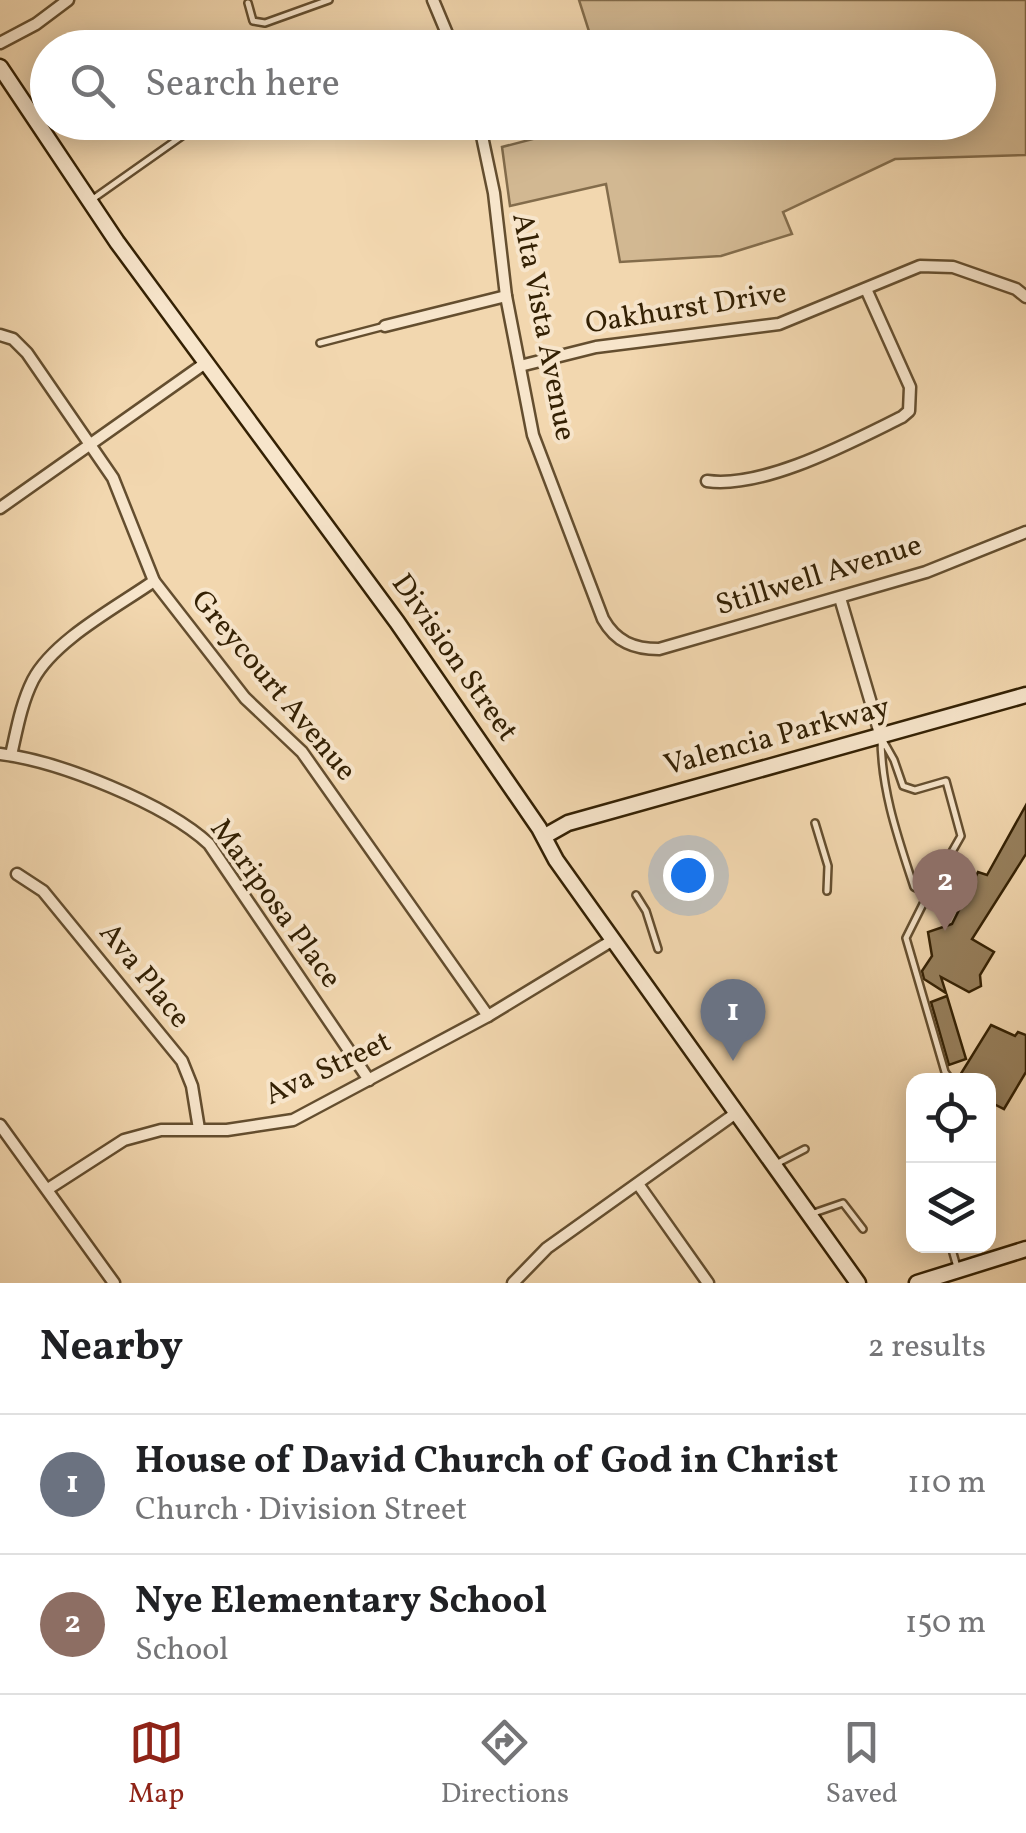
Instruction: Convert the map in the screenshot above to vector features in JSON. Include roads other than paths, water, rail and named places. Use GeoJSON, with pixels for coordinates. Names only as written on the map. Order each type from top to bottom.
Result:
{"type":"FeatureCollection","features":[{"type":"Feature","properties":{"kind":"main road","name":"Division Street"},"geometry":{"type":"LineString","coordinates":[[0,67],[30,112]]}},
{"type":"Feature","properties":{"kind":"main road","name":"Division Street"},"geometry":{"type":"LineString","coordinates":[[48,140],[204,364],[397,622],[545,836],[556,860],[858,1283]]}},
{"type":"Feature","properties":{"kind":"main road","name":"Valencia Parkway"},"geometry":{"type":"LineString","coordinates":[[545,836],[568,823],[1026,696]]}},
{"type":"Feature","properties":{"kind":"main road"},"geometry":{"type":"LineString","coordinates":[[920,1282],[1026,1250]]}},
{"type":"Feature","properties":{"kind":"street"},"geometry":{"type":"LineString","coordinates":[[0,43],[36,24],[68,0]]}},
{"type":"Feature","properties":{"kind":"street"},"geometry":{"type":"LineString","coordinates":[[433,0],[446,30]]}},
{"type":"Feature","properties":{"kind":"street","name":"Alta Vista Avenue"},"geometry":{"type":"LineString","coordinates":[[484,140],[506,296],[538,448],[602,619],[623,642]]}},
{"type":"Feature","properties":{"kind":"street","name":"Oakhurst Drive"},"geometry":{"type":"LineString","coordinates":[[520,366],[596,347],[780,324],[920,266],[953,267],[1016,289],[1026,297]]}},
{"type":"Feature","properties":{"kind":"street"},"geometry":{"type":"LineString","coordinates":[[707,481],[729,484],[824,455],[909,410],[910,387],[866,289]]}},
{"type":"Feature","properties":{"kind":"street"},"geometry":{"type":"LineString","coordinates":[[384,326],[506,296]]}},
{"type":"Feature","properties":{"kind":"street","name":"Greycourt Avenue"},"geometry":{"type":"LineString","coordinates":[[0,335],[14,339],[27,352],[113,478],[154,581],[244,698],[302,752],[488,1016]]}},
{"type":"Feature","properties":{"kind":"street"},"geometry":{"type":"LineString","coordinates":[[0,508],[204,364]]}},
{"type":"Feature","properties":{"kind":"street","name":"Stillwell Avenue"},"geometry":{"type":"LineString","coordinates":[[623,642],[642,649],[659,649],[926,572],[1026,532]]}},
{"type":"Feature","properties":{"kind":"street"},"geometry":{"type":"LineString","coordinates":[[6,755],[35,676],[56,650],[154,581]]}},
{"type":"Feature","properties":{"kind":"street"},"geometry":{"type":"LineString","coordinates":[[840,598],[881,738]]}},
{"type":"Feature","properties":{"kind":"street","name":"Mariposa Place"},"geometry":{"type":"LineString","coordinates":[[6,755],[73,770],[191,828],[209,844],[368,1080]]}},
{"type":"Feature","properties":{"kind":"street","name":"Ava Place"},"geometry":{"type":"LineString","coordinates":[[17,874],[43,892],[182,1061],[192,1086],[198,1129]]}},
{"type":"Feature","properties":{"kind":"street","name":"Ava Street"},"geometry":{"type":"LineString","coordinates":[[48,1189],[124,1140],[160,1130],[259,1128],[292,1120],[488,1016],[613,940]]}},
{"type":"Feature","properties":{"kind":"street"},"geometry":{"type":"LineString","coordinates":[[513,1283],[547,1248],[736,1113]]}},
{"type":"Feature","properties":{"kind":"street"},"geometry":{"type":"LineString","coordinates":[[0,1125],[114,1283]]}},
{"type":"Feature","properties":{"kind":"street"},"geometry":{"type":"LineString","coordinates":[[638,1184],[708,1283]]}},
{"type":"Feature","properties":{"kind":"lane"},"geometry":{"type":"LineString","coordinates":[[248,3],[253,21],[266,23],[329,0]]}},
{"type":"Feature","properties":{"kind":"lane"},"geometry":{"type":"LineString","coordinates":[[89,201],[176,140]]}},
{"type":"Feature","properties":{"kind":"lane"},"geometry":{"type":"LineString","coordinates":[[320,342],[384,326]]}},
{"type":"Feature","properties":{"kind":"lane"},"geometry":{"type":"LineString","coordinates":[[881,738],[890,814],[914,887],[928,894]]}},
{"type":"Feature","properties":{"kind":"lane"},"geometry":{"type":"LineString","coordinates":[[881,738],[903,786],[915,790],[946,781],[961,836],[906,938],[946,1073]]}},
{"type":"Feature","properties":{"kind":"lane"},"geometry":{"type":"LineString","coordinates":[[814,824],[828,866],[826,891]]}},
{"type":"Feature","properties":{"kind":"lane"},"geometry":{"type":"LineString","coordinates":[[636,895],[658,949]]}},
{"type":"Feature","properties":{"kind":"lane"},"geometry":{"type":"LineString","coordinates":[[773,1166],[805,1149]]}},
{"type":"Feature","properties":{"kind":"lane"},"geometry":{"type":"LineString","coordinates":[[808,1215],[843,1202],[862,1229]]}},
{"type":"Feature","properties":{"kind":"lane"},"geometry":{"type":"LineString","coordinates":[[953,1253],[958,1270]]}},
{"type":"Feature","properties":{"kind":"place","name":"Nye Elementary School"},"geometry":{"type":"Point","coordinates":[945,931]}},
{"type":"Feature","properties":{"kind":"place","name":"House of David Church of God in Christ"},"geometry":{"type":"Point","coordinates":[733,1061]}}]}
